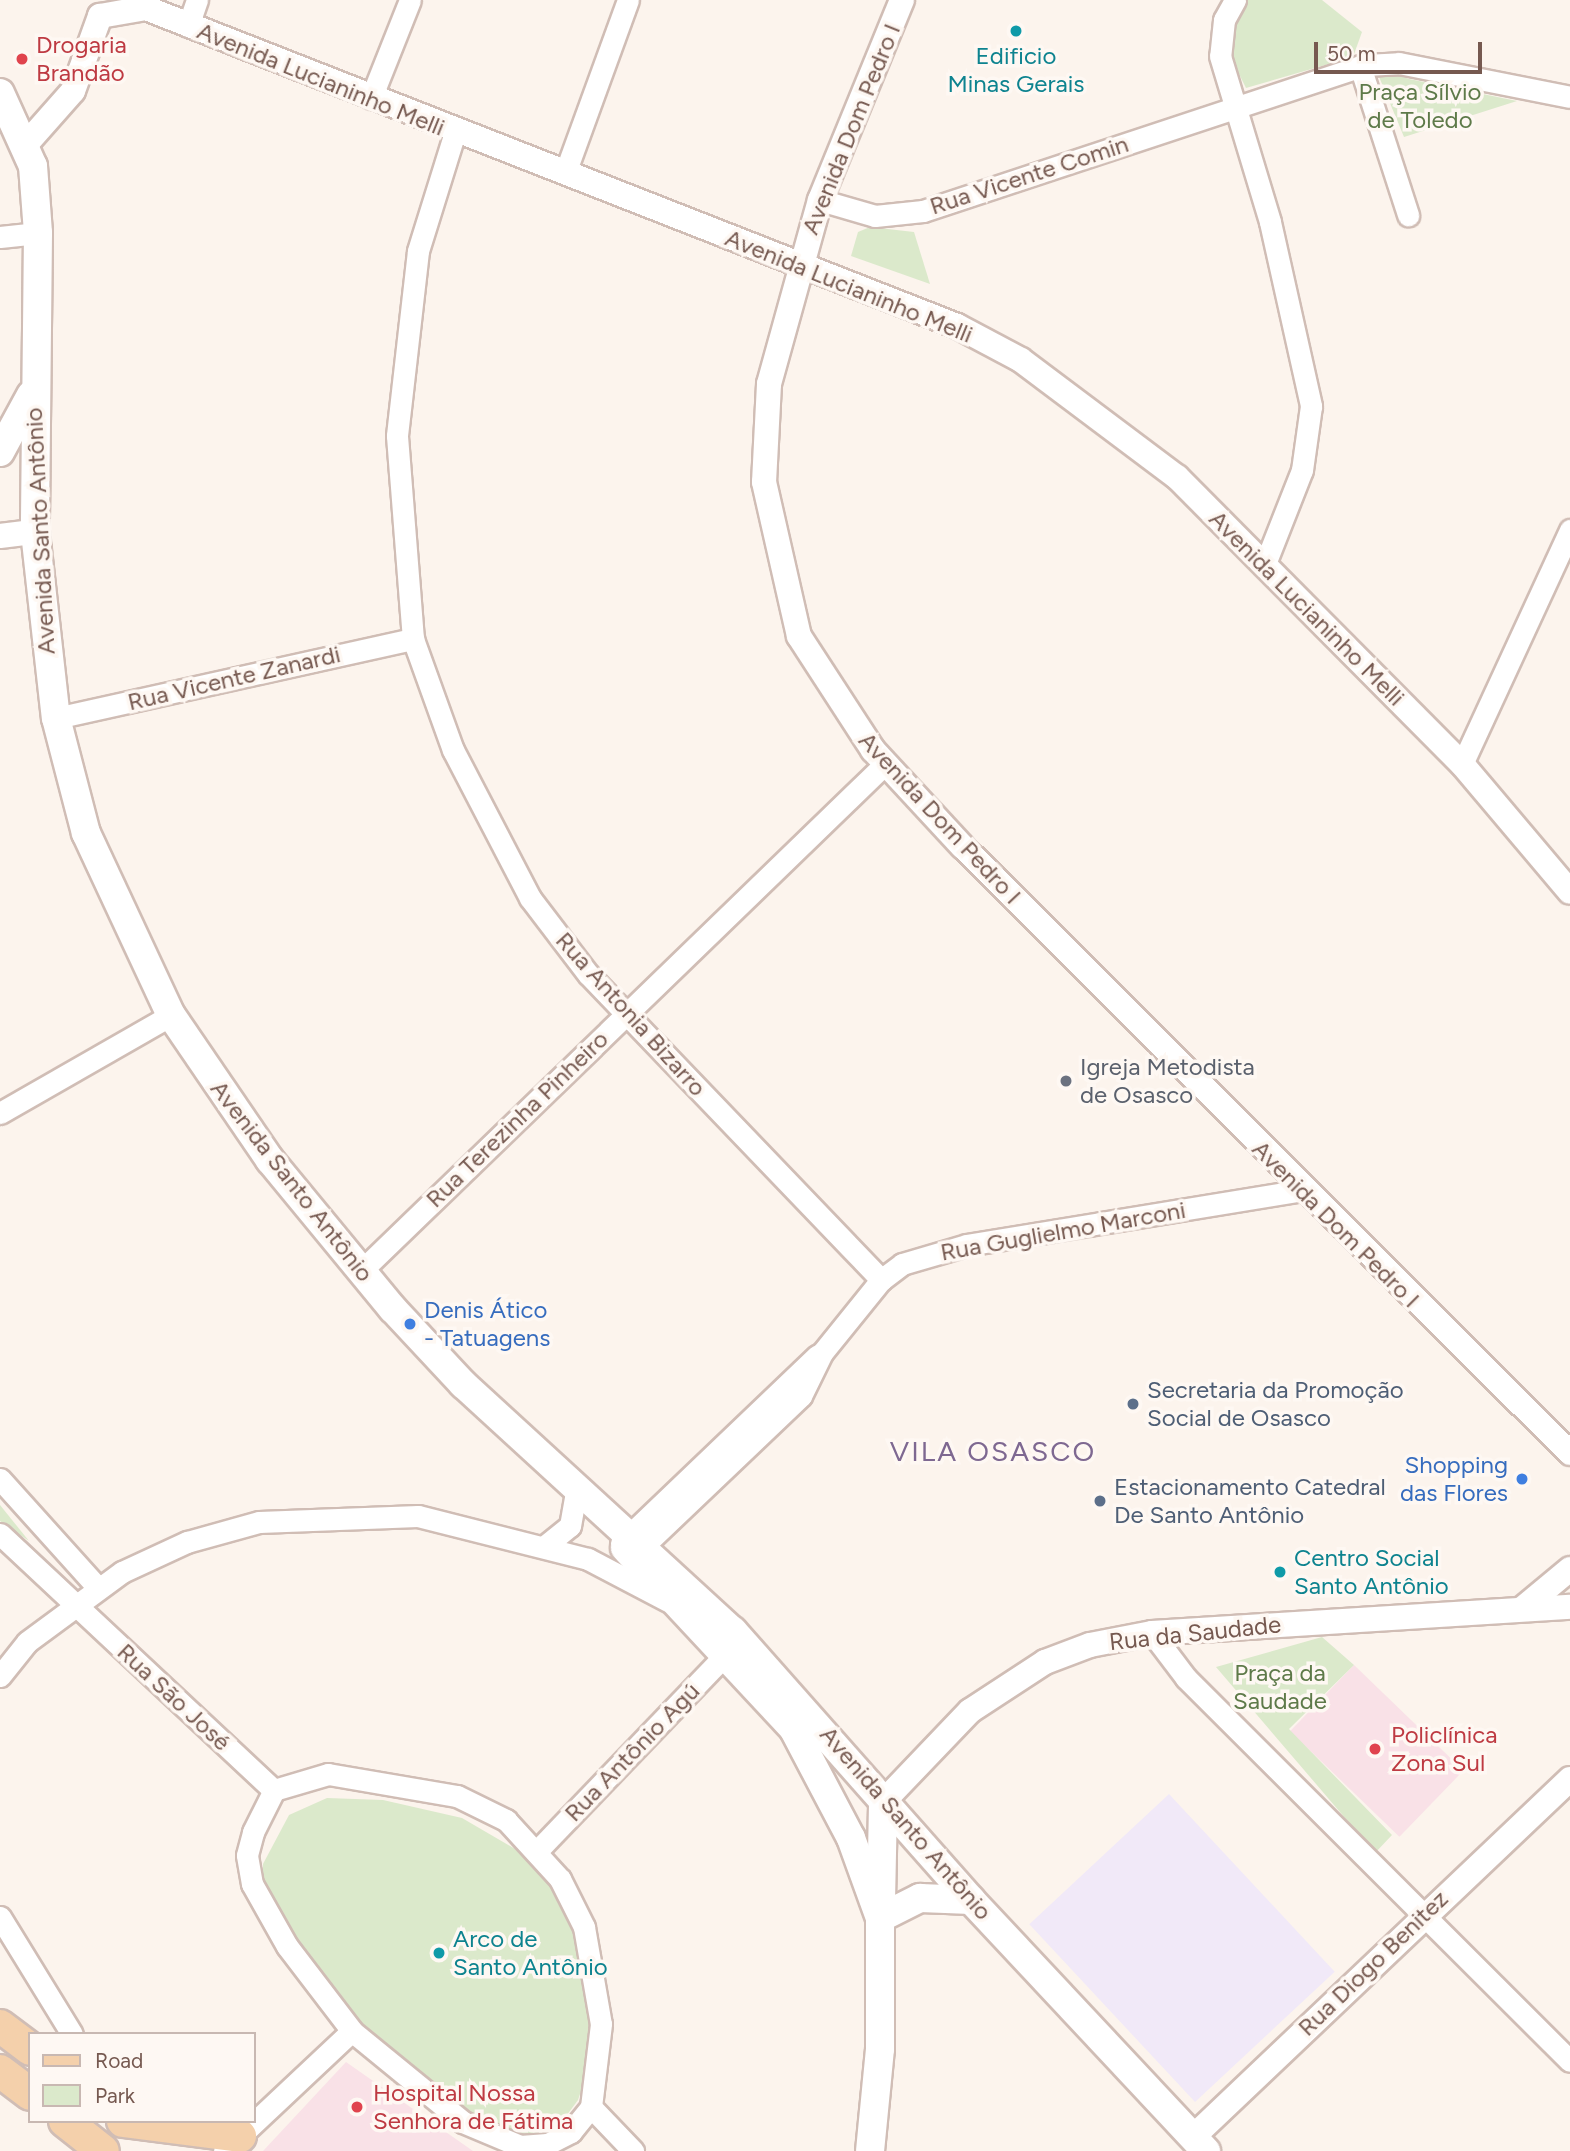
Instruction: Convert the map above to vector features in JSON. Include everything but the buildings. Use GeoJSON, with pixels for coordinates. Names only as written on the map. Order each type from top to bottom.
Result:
{"type":"FeatureCollection","features":[{"type":"Feature","properties":{"kind":"main road","name":"Avenida Santo Antônio"},"geometry":{"type":"LineString","coordinates":[[0,93],[27,144],[38,233],[32,392],[35,532],[56,718],[86,833],[171,1015],[270,1160],[361,1271],[463,1384],[587,1496],[633,1544],[807,1708],[883,1802],[1193,2146]]}},
{"type":"Feature","properties":{"kind":"main road"},"geometry":{"type":"LineString","coordinates":[[0,452],[32,392]]}},
{"type":"Feature","properties":{"kind":"main road","name":"Avenida Santo Antônio"},"geometry":{"type":"LineString","coordinates":[[633,1544],[677,1605],[793,1728],[827,1786],[880,1918]]}},
{"type":"Feature","properties":{"kind":"main road"},"geometry":{"type":"LineString","coordinates":[[870,2151],[880,2049],[883,1802]]}},
{"type":"Feature","properties":{"kind":"main road"},"geometry":{"type":"LineString","coordinates":[[880,1918],[920,1898],[971,1900]]}},
{"type":"Feature","properties":{"kind":"main road"},"geometry":{"type":"LineString","coordinates":[[0,2026],[28,2047]]}},
{"type":"Feature","properties":{"kind":"main road"},"geometry":{"type":"LineString","coordinates":[[0,2071],[28,2092]]}},
{"type":"Feature","properties":{"kind":"main road"},"geometry":{"type":"LineString","coordinates":[[68,2123],[103,2151]]}},
{"type":"Feature","properties":{"kind":"main road"},"geometry":{"type":"LineString","coordinates":[[124,2123],[148,2151]]}},
{"type":"Feature","properties":{"kind":"main road"},"geometry":{"type":"LineString","coordinates":[[132,2123],[232,2143]]}},
{"type":"Feature","properties":{"kind":"street"},"geometry":{"type":"LineString","coordinates":[[188,26],[197,0]]}},
{"type":"Feature","properties":{"kind":"street"},"geometry":{"type":"LineString","coordinates":[[371,98],[410,0]]}},
{"type":"Feature","properties":{"kind":"street"},"geometry":{"type":"LineString","coordinates":[[565,173],[628,0]]}},
{"type":"Feature","properties":{"kind":"street","name":"Avenida Dom Pedro I"},"geometry":{"type":"LineString","coordinates":[[902,0],[820,200],[798,265],[769,384],[764,482],[799,636],[886,764],[1303,1190],[1570,1454]]}},
{"type":"Feature","properties":{"kind":"street"},"geometry":{"type":"LineString","coordinates":[[1235,0],[1224,20],[1220,57],[1300,338],[1311,406],[1302,470],[1265,564]]}},
{"type":"Feature","properties":{"kind":"street","name":"Avenida Lucianinho Melli"},"geometry":{"type":"LineString","coordinates":[[27,144],[73,91],[102,8],[146,8],[455,132],[957,326],[1021,360],[1177,477],[1461,764],[1570,892]]}},
{"type":"Feature","properties":{"kind":"street","name":"Rua Vicente Comin"},"geometry":{"type":"LineString","coordinates":[[820,200],[867,215],[923,211],[1360,66],[1399,63],[1570,97]]}},
{"type":"Feature","properties":{"kind":"street"},"geometry":{"type":"LineString","coordinates":[[1360,66],[1408,215]]}},
{"type":"Feature","properties":{"kind":"street","name":"Rua Antonia Bizarro"},"geometry":{"type":"LineString","coordinates":[[455,132],[418,251],[402,366],[399,521],[413,639],[453,750],[491,830],[530,898],[624,1014],[881,1280]]}},
{"type":"Feature","properties":{"kind":"street"},"geometry":{"type":"LineString","coordinates":[[0,237],[38,233]]}},
{"type":"Feature","properties":{"kind":"street"},"geometry":{"type":"LineString","coordinates":[[1461,764],[1570,530]]}},
{"type":"Feature","properties":{"kind":"street"},"geometry":{"type":"LineString","coordinates":[[0,536],[35,532]]}},
{"type":"Feature","properties":{"kind":"street","name":"Rua Vicente Zanardi"},"geometry":{"type":"LineString","coordinates":[[56,718],[413,639]]}},
{"type":"Feature","properties":{"kind":"street","name":"Rua Terezinha Pinheiro"},"geometry":{"type":"LineString","coordinates":[[361,1271],[624,1014],[886,764]]}},
{"type":"Feature","properties":{"kind":"street"},"geometry":{"type":"LineString","coordinates":[[0,1113],[171,1015]]}},
{"type":"Feature","properties":{"kind":"street","name":"Rua Guglielmo Marconi"},"geometry":{"type":"LineString","coordinates":[[633,1544],[801,1396],[822,1353],[881,1280],[902,1264],[967,1245],[1303,1190]]}},
{"type":"Feature","properties":{"kind":"street"},"geometry":{"type":"LineString","coordinates":[[0,1479],[47,1528],[98,1588]]}},
{"type":"Feature","properties":{"kind":"street"},"geometry":{"type":"LineString","coordinates":[[545,1546],[570,1526],[587,1496]]}},
{"type":"Feature","properties":{"kind":"street"},"geometry":{"type":"LineString","coordinates":[[0,1676],[27,1642],[75,1604],[98,1588],[187,1542],[259,1522],[310,1516],[418,1516],[545,1546],[588,1559],[677,1605]]}},
{"type":"Feature","properties":{"kind":"street"},"geometry":{"type":"LineString","coordinates":[[24,1555],[41,1550],[47,1528]]}},
{"type":"Feature","properties":{"kind":"street","name":"Rua São José"},"geometry":{"type":"LineString","coordinates":[[0,1534],[274,1790]]}},
{"type":"Feature","properties":{"kind":"street"},"geometry":{"type":"LineString","coordinates":[[1523,1608],[1570,1569]]}},
{"type":"Feature","properties":{"kind":"street","name":"Rua da Saudade"},"geometry":{"type":"LineString","coordinates":[[883,1802],[970,1711],[1008,1684],[1090,1645],[1152,1633],[1570,1607]]}},
{"type":"Feature","properties":{"kind":"street"},"geometry":{"type":"LineString","coordinates":[[1152,1633],[1186,1678],[1424,1912],[1570,2061]]}},
{"type":"Feature","properties":{"kind":"street","name":"Rua Antônio Agú"},"geometry":{"type":"LineString","coordinates":[[539,1849],[725,1655]]}},
{"type":"Feature","properties":{"kind":"street"},"geometry":{"type":"LineString","coordinates":[[328,1774],[400,1782],[457,1796],[506,1820],[539,1849],[584,1927],[601,2024],[591,2107],[571,2132],[547,2144],[520,2146],[487,2136],[352,2031],[287,1946],[252,1884],[247,1855],[274,1790],[328,1774]]}},
{"type":"Feature","properties":{"kind":"street","name":"Rua Diogo Benitez"},"geometry":{"type":"LineString","coordinates":[[1193,2146],[1424,1912],[1570,1779]]}},
{"type":"Feature","properties":{"kind":"street"},"geometry":{"type":"LineString","coordinates":[[0,1917],[71,2032]]}},
{"type":"Feature","properties":{"kind":"street"},"geometry":{"type":"LineString","coordinates":[[256,2121],[352,2031]]}},
{"type":"Feature","properties":{"kind":"street"},"geometry":{"type":"LineString","coordinates":[[591,2107],[633,2151]]}},
{"type":"Feature","properties":{"kind":"street"},"geometry":{"type":"LineString","coordinates":[[232,2143],[253,2123]]}},
{"type":"Feature","properties":{"kind":"shaded area","name":"Policlínica Zona Sul"},"geometry":{"type":"Polygon","coordinates":[[[1354,1665],[1463,1771],[1399,1837],[1290,1731],[1354,1665]]]}},
{"type":"Feature","properties":{"kind":"shaded area"},"geometry":{"type":"Polygon","coordinates":[[[1169,1794],[1335,1972],[1195,2102],[1029,1924],[1169,1794]]]}},
{"type":"Feature","properties":{"kind":"shaded area","name":"Hospital Nossa Senhora de Fátima"},"geometry":{"type":"Polygon","coordinates":[[[346,2062],[473,2151],[263,2151],[346,2062]]]}},
{"type":"Feature","properties":{"kind":"green space"},"geometry":{"type":"Polygon","coordinates":[[[1243,0],[1322,0],[1362,32],[1353,57],[1246,88],[1231,58],[1231,25],[1243,0]]]}},
{"type":"Feature","properties":{"kind":"green space","name":"Praça Sílvio de Toledo"},"geometry":{"type":"Polygon","coordinates":[[[1375,67],[1409,79],[1517,101],[1404,137],[1375,67]]]}},
{"type":"Feature","properties":{"kind":"green space"},"geometry":{"type":"Polygon","coordinates":[[[870,227],[914,232],[930,284],[851,256],[858,232],[870,227]]]}},
{"type":"Feature","properties":{"kind":"green space"},"geometry":{"type":"Polygon","coordinates":[[[0,1505],[29,1541],[0,1521],[0,1505]]]}},
{"type":"Feature","properties":{"kind":"green space","name":"Praça da Saudade"},"geometry":{"type":"Polygon","coordinates":[[[1322,1637],[1354,1665],[1289,1729],[1392,1835],[1375,1853],[1216,1667],[1322,1637]]]}},
{"type":"Feature","properties":{"kind":"green space"},"geometry":{"type":"Polygon","coordinates":[[[327,1798],[383,1800],[462,1818],[522,1853],[551,1884],[573,1930],[590,2018],[589,2067],[578,2100],[561,2123],[534,2137],[494,2132],[332,1999],[263,1894],[263,1864],[289,1815],[327,1798]]]}},
{"type":"Feature","properties":{"kind":"place","name":"Edificio Minas Gerais"},"geometry":{"type":"Point","coordinates":[1016,31]}},
{"type":"Feature","properties":{"kind":"place","name":"Drogaria Brandão"},"geometry":{"type":"Point","coordinates":[22,59]}},
{"type":"Feature","properties":{"kind":"place","name":"Igreja Metodista de Osasco"},"geometry":{"type":"Point","coordinates":[1066,1081]}},
{"type":"Feature","properties":{"kind":"place","name":"Denis Ático - Tatuagens"},"geometry":{"type":"Point","coordinates":[410,1324]}},
{"type":"Feature","properties":{"kind":"place","name":"Secretaria da Promoção Social de Osasco"},"geometry":{"type":"Point","coordinates":[1133,1404]}},
{"type":"Feature","properties":{"kind":"place","name":"Shopping das Flores"},"geometry":{"type":"Point","coordinates":[1522,1479]}},
{"type":"Feature","properties":{"kind":"place","name":"Estacionamento Catedral De Santo Antônio"},"geometry":{"type":"Point","coordinates":[1100,1501]}},
{"type":"Feature","properties":{"kind":"place","name":"Centro Social Santo Antônio"},"geometry":{"type":"Point","coordinates":[1280,1572]}},
{"type":"Feature","properties":{"kind":"place","name":"Policlínica Zona Sul"},"geometry":{"type":"Point","coordinates":[1375,1749]}},
{"type":"Feature","properties":{"kind":"place","name":"Arco de Santo Antônio"},"geometry":{"type":"Point","coordinates":[439,1953]}},
{"type":"Feature","properties":{"kind":"place","name":"Hospital Nossa Senhora de Fátima"},"geometry":{"type":"Point","coordinates":[357,2107]}},
{"type":"Feature","properties":{"kind":"district","name":"VILA OSASCO"},"geometry":{"type":"Point","coordinates":[993,1451]}}]}
